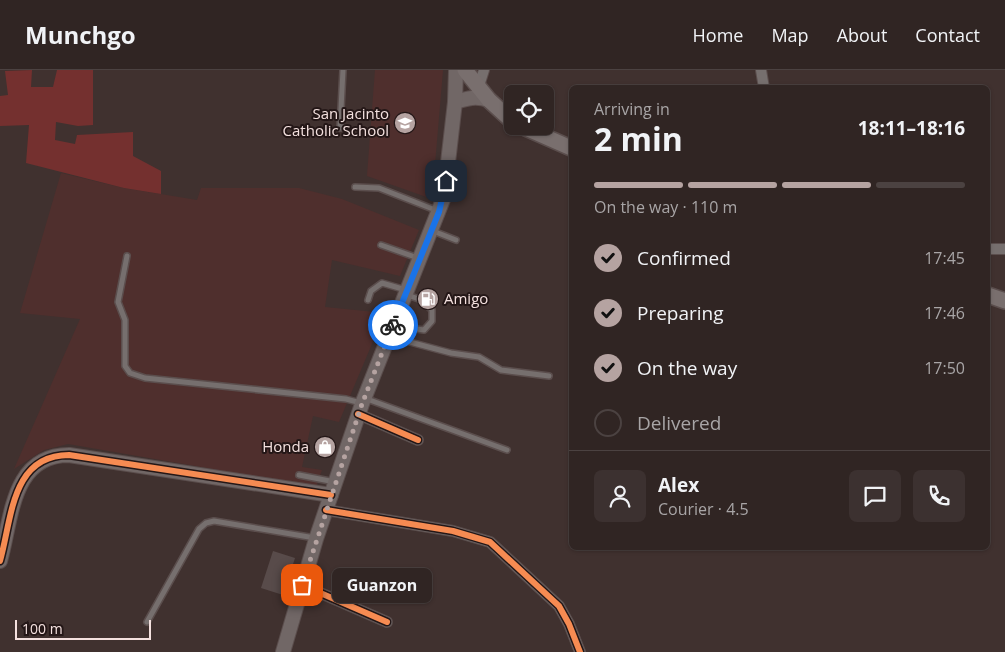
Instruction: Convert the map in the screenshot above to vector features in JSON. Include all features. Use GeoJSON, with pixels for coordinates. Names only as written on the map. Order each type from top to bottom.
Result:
{"type":"FeatureCollection","features":[{"type":"Feature","properties":{"kind":"main road"},"geometry":{"type":"LineString","coordinates":[[282,652],[316,539],[361,405],[411,277],[439,212],[446,181],[455,102],[456,70]]}},
{"type":"Feature","properties":{"kind":"main road"},"geometry":{"type":"LineString","coordinates":[[465,70],[478,88],[504,114]]}},
{"type":"Feature","properties":{"kind":"main road"},"geometry":{"type":"LineString","coordinates":[[455,102],[469,97],[489,100]]}},
{"type":"Feature","properties":{"kind":"main road"},"geometry":{"type":"LineString","coordinates":[[547,135],[569,147]]}},
{"type":"Feature","properties":{"kind":"main road"},"geometry":{"type":"LineString","coordinates":[[990,296],[1005,301]]}},
{"type":"Feature","properties":{"kind":"main road"},"geometry":{"type":"LineString","coordinates":[[0,561],[11,509],[24,477],[37,464],[57,455],[69,455],[331,495]]}},
{"type":"Feature","properties":{"kind":"street"},"geometry":{"type":"LineString","coordinates":[[478,88],[484,70]]}},
{"type":"Feature","properties":{"kind":"street"},"geometry":{"type":"LineString","coordinates":[[761,70],[764,85]]}},
{"type":"Feature","properties":{"kind":"street"},"geometry":{"type":"LineString","coordinates":[[990,249],[1005,249]]}},
{"type":"Feature","properties":{"kind":"street"},"geometry":{"type":"LineString","coordinates":[[361,405],[418,440]]}},
{"type":"Feature","properties":{"kind":"street"},"geometry":{"type":"LineString","coordinates":[[326,510],[453,531],[490,542],[559,606],[569,624],[580,652]]}},
{"type":"Feature","properties":{"kind":"street"},"geometry":{"type":"LineString","coordinates":[[302,585],[387,622]]}},
{"type":"Feature","properties":{"kind":"lane"},"geometry":{"type":"LineString","coordinates":[[340,128],[343,70]]}},
{"type":"Feature","properties":{"kind":"lane"},"geometry":{"type":"LineString","coordinates":[[355,187],[379,188],[439,212]]}},
{"type":"Feature","properties":{"kind":"lane"},"geometry":{"type":"LineString","coordinates":[[430,231],[456,240]]}},
{"type":"Feature","properties":{"kind":"lane"},"geometry":{"type":"LineString","coordinates":[[381,245],[411,277],[419,299],[432,310],[432,321],[424,330],[409,328],[394,320]]}},
{"type":"Feature","properties":{"kind":"lane"},"geometry":{"type":"LineString","coordinates":[[127,256],[118,302],[125,320],[125,366],[130,373],[145,378],[346,399],[507,450]]}},
{"type":"Feature","properties":{"kind":"lane"},"geometry":{"type":"LineString","coordinates":[[368,300],[371,291],[382,283],[411,277]]}},
{"type":"Feature","properties":{"kind":"lane"},"geometry":{"type":"LineString","coordinates":[[388,337],[451,353],[479,357],[501,370],[549,376]]}},
{"type":"Feature","properties":{"kind":"lane"},"geometry":{"type":"LineString","coordinates":[[299,475],[335,482]]}},
{"type":"Feature","properties":{"kind":"lane"},"geometry":{"type":"LineString","coordinates":[[147,622],[200,529],[206,523],[214,521],[316,539]]}},
{"type":"Feature","properties":{"kind":"shaded area"},"geometry":{"type":"Polygon","coordinates":[[[32,70],[31,87],[53,87],[57,70],[93,70],[93,125],[78,126],[56,122],[55,140],[75,144],[77,135],[133,132],[133,156],[161,171],[161,194],[124,188],[26,163],[29,125],[0,126],[0,96],[8,95],[5,71],[32,70]]]}},
{"type":"Feature","properties":{"kind":"shaded area","name":"San Jacinto Catholic School"},"geometry":{"type":"Polygon","coordinates":[[[375,70],[443,70],[432,199],[367,176],[375,70]]]}},
{"type":"Feature","properties":{"kind":"shaded area"},"geometry":{"type":"Polygon","coordinates":[[[61,173],[124,188],[197,200],[201,188],[299,188],[342,199],[419,230],[400,276],[332,260],[325,307],[385,313],[339,422],[313,416],[302,467],[322,470],[316,487],[68,444],[44,450],[14,469],[80,319],[20,313],[61,173]]]}},
{"type":"Feature","properties":{"kind":"building"},"geometry":{"type":"Polygon","coordinates":[[[273,551],[295,558],[283,595],[261,588],[273,551]]]}},
{"type":"Feature","properties":{"kind":"cycle path"},"geometry":{"type":"LineString","coordinates":[[358,414],[418,440]]}},
{"type":"Feature","properties":{"kind":"cycle path"},"geometry":{"type":"LineString","coordinates":[[0,561],[17,492],[25,477],[35,466],[50,458],[69,455],[331,495]]}},
{"type":"Feature","properties":{"kind":"cycle path"},"geometry":{"type":"LineString","coordinates":[[326,510],[453,531],[490,542],[559,606],[569,624],[580,652]]}},
{"type":"Feature","properties":{"kind":"cycle path"},"geometry":{"type":"LineString","coordinates":[[302,585],[387,622]]}},
{"type":"Feature","properties":{"kind":"way so far"},"geometry":{"type":"LineString","coordinates":[[302,585],[362,404],[393,325]]}},
{"type":"Feature","properties":{"kind":"place","name":"San Jacinto Catholic School"},"geometry":{"type":"Point","coordinates":[405,123]}},
{"type":"Feature","properties":{"kind":"place","name":"Amigo"},"geometry":{"type":"Point","coordinates":[428,299]}},
{"type":"Feature","properties":{"kind":"place","name":"Honda"},"geometry":{"type":"Point","coordinates":[325,447]}},
{"type":"Feature","properties":{"kind":"place","name":"Guanzon"},"geometry":{"type":"Point","coordinates":[302,585]}},
{"type":"Feature","properties":{"kind":"route"},"geometry":{"type":"LineString","coordinates":[[393,325],[439,212],[444,198],[446,181]]}}]}
